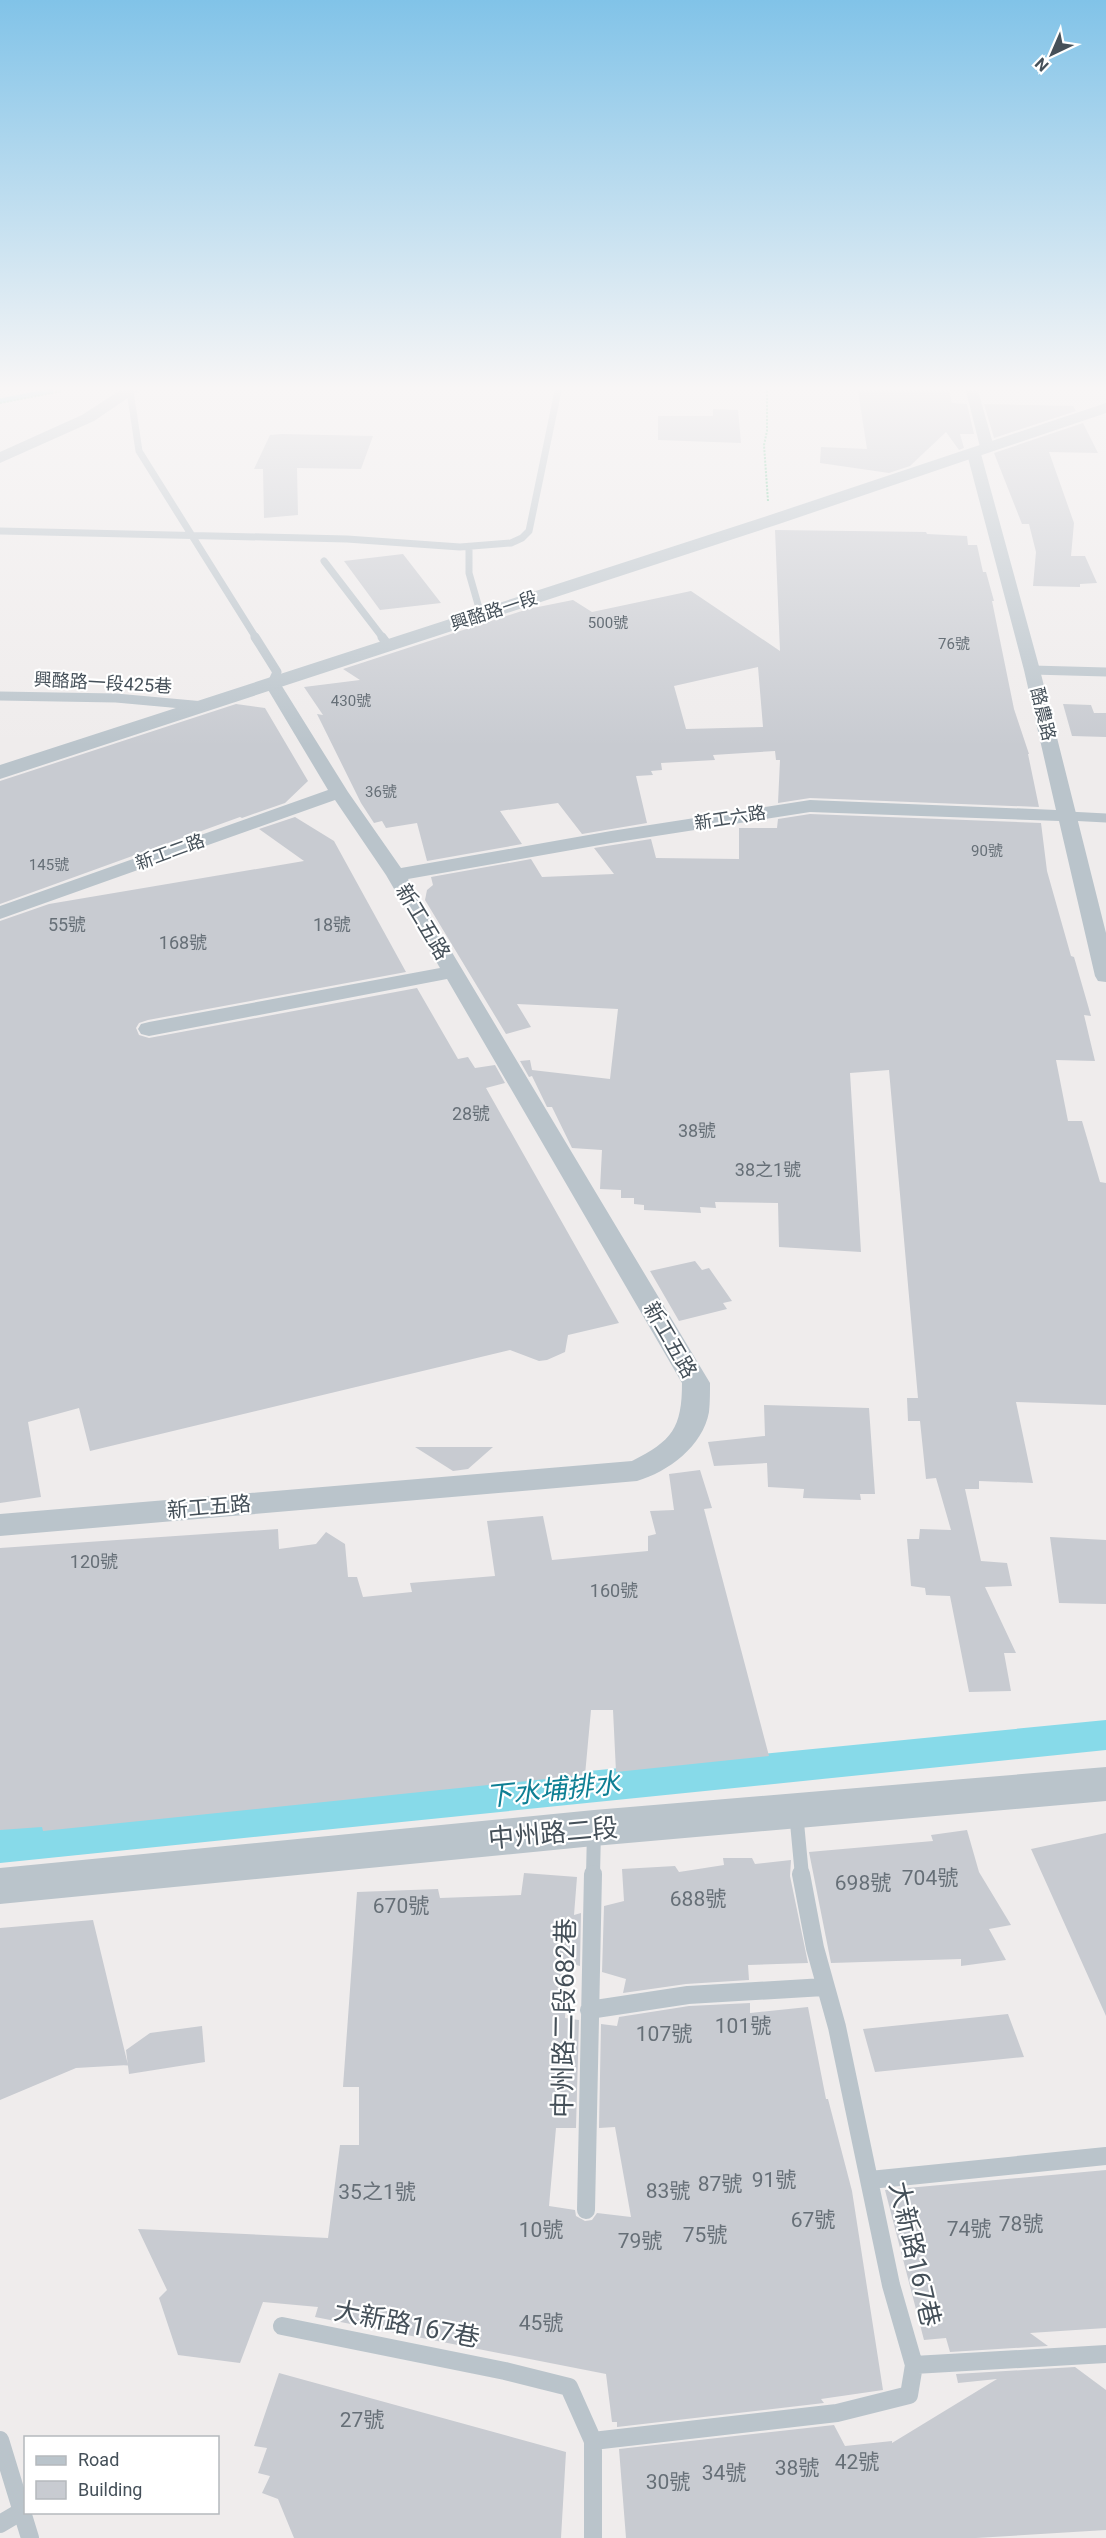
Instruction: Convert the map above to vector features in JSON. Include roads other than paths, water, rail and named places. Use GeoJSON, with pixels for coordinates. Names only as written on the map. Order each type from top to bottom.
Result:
{"type":"FeatureCollection","features":[{"type":"Feature","properties":{"kind":"street","name":"興酪路一段"},"geometry":{"type":"LineString","coordinates":[[0,771],[205,706],[275,678],[388,645],[804,509]]}},
{"type":"Feature","properties":{"kind":"street","name":"酪農路"},"geometry":{"type":"LineString","coordinates":[[995,509],[1106,976]]}},
{"type":"Feature","properties":{"kind":"street","name":"新工五路"},"geometry":{"type":"LineString","coordinates":[[0,1525],[637,1471],[659,1460],[679,1442],[694,1414],[696,1383],[396,875],[339,792],[275,678]]}},
{"type":"Feature","properties":{"kind":"street","name":"新工二路"},"geometry":{"type":"LineString","coordinates":[[0,913],[339,792]]}},
{"type":"Feature","properties":{"kind":"street","name":"新工六路"},"geometry":{"type":"LineString","coordinates":[[396,875],[611,837],[810,806],[1068,816]]}},
{"type":"Feature","properties":{"kind":"street"},"geometry":{"type":"LineString","coordinates":[[149,1029],[453,972]]}},
{"type":"Feature","properties":{"kind":"street","name":"中州路二段"},"geometry":{"type":"LineString","coordinates":[[0,1886],[594,1828],[1106,1785]]}},
{"type":"Feature","properties":{"kind":"lane"},"geometry":{"type":"LineString","coordinates":[[176,509],[275,678]]}},
{"type":"Feature","properties":{"kind":"lane"},"geometry":{"type":"LineString","coordinates":[[0,531],[356,540],[469,547],[499,545],[524,538],[529,531],[533,509]]}},
{"type":"Feature","properties":{"kind":"lane"},"geometry":{"type":"LineString","coordinates":[[469,547],[467,556],[472,593],[481,615]]}},
{"type":"Feature","properties":{"kind":"lane"},"geometry":{"type":"LineString","coordinates":[[324,561],[388,645]]}},
{"type":"Feature","properties":{"kind":"lane"},"geometry":{"type":"LineString","coordinates":[[1032,670],[1106,672]]}},
{"type":"Feature","properties":{"kind":"lane","name":"興酪路一段425巷"},"geometry":{"type":"LineString","coordinates":[[0,696],[116,698],[205,706]]}},
{"type":"Feature","properties":{"kind":"lane"},"geometry":{"type":"LineString","coordinates":[[1068,816],[1106,818]]}},
{"type":"Feature","properties":{"kind":"lane","name":"大新路167巷"},"geometry":{"type":"LineString","coordinates":[[593,2441],[837,2414],[909,2394],[914,2365],[891,2285],[837,2027],[824,1987],[797,1846],[796,1811]]}},
{"type":"Feature","properties":{"kind":"lane","name":"中州路二段682巷"},"geometry":{"type":"LineString","coordinates":[[586,2210],[594,1828]]}},
{"type":"Feature","properties":{"kind":"lane"},"geometry":{"type":"LineString","coordinates":[[589,2010],[688,1995],[824,1987]]}},
{"type":"Feature","properties":{"kind":"lane"},"geometry":{"type":"LineString","coordinates":[[870,2180],[1106,2156]]}},
{"type":"Feature","properties":{"kind":"lane","name":"大新路167巷"},"geometry":{"type":"LineString","coordinates":[[282,2326],[505,2371],[569,2387],[593,2441],[593,2538]]}},
{"type":"Feature","properties":{"kind":"lane"},"geometry":{"type":"LineString","coordinates":[[914,2365],[1106,2354]]}},
{"type":"Feature","properties":{"kind":"lane"},"geometry":{"type":"LineString","coordinates":[[0,2440],[30,2538]]}},
{"type":"Feature","properties":{"kind":"lane"},"geometry":{"type":"LineString","coordinates":[[0,2524],[22,2511]]}},
{"type":"Feature","properties":{"kind":"waterway","name":"下水埔排水"},"geometry":{"type":"LineString","coordinates":[[0,1846],[1106,1735]]}}]}
